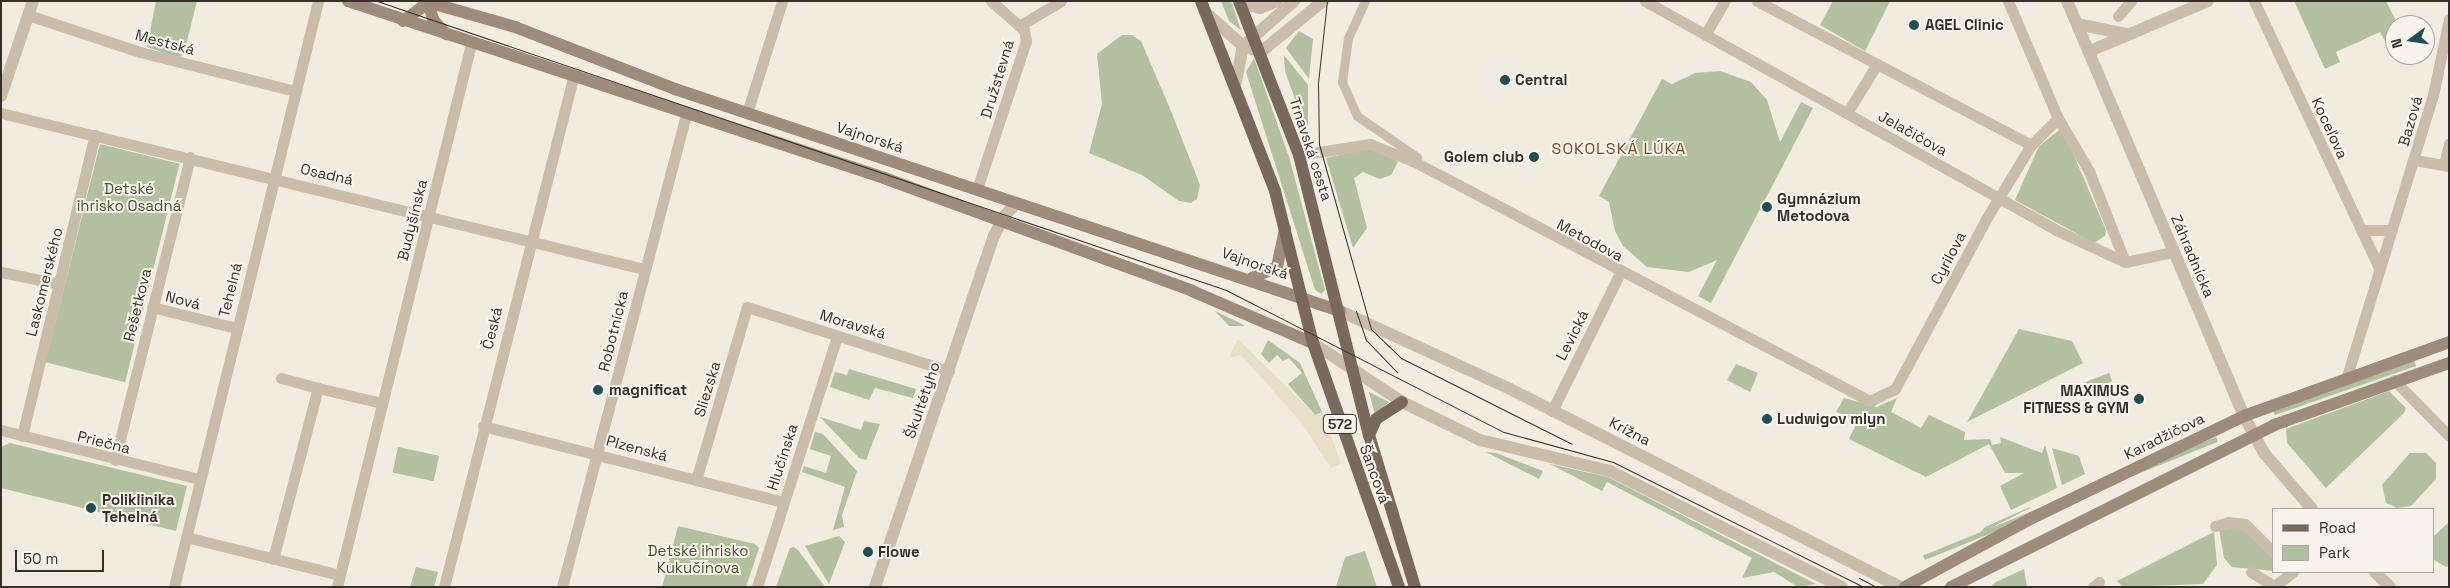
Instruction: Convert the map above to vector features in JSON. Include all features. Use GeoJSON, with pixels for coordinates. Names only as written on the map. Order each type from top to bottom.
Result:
{"type":"FeatureCollection","features":[{"type":"Feature","properties":{"kind":"main road"},"geometry":{"type":"LineString","coordinates":[[348,1],[573,78],[686,112],[884,178],[999,223],[1192,291],[1313,343]]}},
{"type":"Feature","properties":{"kind":"main road"},"geometry":{"type":"LineString","coordinates":[[403,21],[427,2],[439,29],[455,39]]}},
{"type":"Feature","properties":{"kind":"main road","name":"Vajnorská"},"geometry":{"type":"LineString","coordinates":[[427,2],[515,28],[747,112],[1304,297],[1340,311]]}},
{"type":"Feature","properties":{"kind":"main road","name":"Trnavská cesta"},"geometry":{"type":"LineString","coordinates":[[1239,2],[1261,52],[1299,155],[1340,311]]}},
{"type":"Feature","properties":{"kind":"main road","name":"572"},"geometry":{"type":"LineString","coordinates":[[1202,6],[1236,82],[1285,227],[1304,297],[1313,343]]}},
{"type":"Feature","properties":{"kind":"main road"},"geometry":{"type":"LineString","coordinates":[[1250,279],[1268,275],[1277,267],[1285,227]]}},
{"type":"Feature","properties":{"kind":"main road","name":"572"},"geometry":{"type":"LineString","coordinates":[[1340,311],[1352,371]]}},
{"type":"Feature","properties":{"kind":"main road","name":"Karadžičova"},"geometry":{"type":"LineString","coordinates":[[1903,587],[2032,518],[2244,416],[2347,376],[2449,342]]}},
{"type":"Feature","properties":{"kind":"main road","name":"Šancová"},"geometry":{"type":"LineString","coordinates":[[1313,343],[1399,587]]}},
{"type":"Feature","properties":{"kind":"main road"},"geometry":{"type":"LineString","coordinates":[[1951,587],[1974,572],[2254,434],[2394,380],[2449,363]]}},
{"type":"Feature","properties":{"kind":"main road","name":"Šancová"},"geometry":{"type":"LineString","coordinates":[[1352,371],[1369,435],[1415,587]]}},
{"type":"Feature","properties":{"kind":"main road"},"geometry":{"type":"LineString","coordinates":[[1369,435],[1376,419],[1402,402]]}},
{"type":"Feature","properties":{"kind":"street"},"geometry":{"type":"LineString","coordinates":[[1,96],[33,1]]}},
{"type":"Feature","properties":{"kind":"street","name":"Tehelná"},"geometry":{"type":"LineString","coordinates":[[174,587],[236,328],[318,1]]}},
{"type":"Feature","properties":{"kind":"street"},"geometry":{"type":"LineString","coordinates":[[747,112],[782,1]]}},
{"type":"Feature","properties":{"kind":"street"},"geometry":{"type":"LineString","coordinates":[[991,1],[1019,26]]}},
{"type":"Feature","properties":{"kind":"street","name":"Družstevná"},"geometry":{"type":"LineString","coordinates":[[977,189],[1026,41],[1019,26],[1061,1]]}},
{"type":"Feature","properties":{"kind":"street"},"geometry":{"type":"LineString","coordinates":[[1239,2],[1260,8],[1277,1]]}},
{"type":"Feature","properties":{"kind":"street"},"geometry":{"type":"LineString","coordinates":[[1236,82],[1243,46],[1253,33],[1294,1]]}},
{"type":"Feature","properties":{"kind":"street"},"geometry":{"type":"LineString","coordinates":[[1202,6],[1243,46],[1261,52],[1323,1]]}},
{"type":"Feature","properties":{"kind":"street"},"geometry":{"type":"LineString","coordinates":[[1364,1],[1348,38],[1342,82],[1357,116],[1417,157]]}},
{"type":"Feature","properties":{"kind":"street","name":"Jelačičova"},"geometry":{"type":"LineString","coordinates":[[1645,1],[2000,199],[2125,262]]}},
{"type":"Feature","properties":{"kind":"street"},"geometry":{"type":"LineString","coordinates":[[1705,35],[1725,1]]}},
{"type":"Feature","properties":{"kind":"street"},"geometry":{"type":"LineString","coordinates":[[1757,1],[2031,145]]}},
{"type":"Feature","properties":{"kind":"street","name":"Záhradnícka"},"geometry":{"type":"LineString","coordinates":[[2067,1],[2090,51],[2173,252],[2244,416],[2254,434],[2311,508]]}},
{"type":"Feature","properties":{"kind":"street"},"geometry":{"type":"LineString","coordinates":[[2118,16],[2131,1]]}},
{"type":"Feature","properties":{"kind":"street"},"geometry":{"type":"LineString","coordinates":[[2090,51],[2208,1]]}},
{"type":"Feature","properties":{"kind":"street","name":"Koceľova"},"geometry":{"type":"LineString","coordinates":[[2254,1],[2379,268]]}},
{"type":"Feature","properties":{"kind":"street"},"geometry":{"type":"LineString","coordinates":[[2006,3],[2058,118],[2090,171],[2125,262],[2173,252]]}},
{"type":"Feature","properties":{"kind":"street","name":"Mestská"},"geometry":{"type":"LineString","coordinates":[[28,16],[140,52],[295,91]]}},
{"type":"Feature","properties":{"kind":"street","name":"Bazová"},"geometry":{"type":"LineString","coordinates":[[2347,376],[2379,268],[2415,160],[2449,19]]}},
{"type":"Feature","properties":{"kind":"street"},"geometry":{"type":"LineString","coordinates":[[2077,24],[2128,34]]}},
{"type":"Feature","properties":{"kind":"street","name":"Budyšínska"},"geometry":{"type":"LineString","coordinates":[[186,537],[273,559],[338,581],[471,44]]}},
{"type":"Feature","properties":{"kind":"street"},"geometry":{"type":"LineString","coordinates":[[1847,113],[1876,64]]}},
{"type":"Feature","properties":{"kind":"street","name":"Česká"},"geometry":{"type":"LineString","coordinates":[[444,587],[530,240],[573,78]]}},
{"type":"Feature","properties":{"kind":"street","name":"Robotnícka"},"geometry":{"type":"LineString","coordinates":[[562,587],[686,112]]}},
{"type":"Feature","properties":{"kind":"street","name":"Osadná"},"geometry":{"type":"LineString","coordinates":[[1,113],[274,176],[644,269]]}},
{"type":"Feature","properties":{"kind":"street","name":"Cyrilova"},"geometry":{"type":"LineString","coordinates":[[1860,399],[1880,399],[1894,389],[2031,145],[2058,118]]}},
{"type":"Feature","properties":{"kind":"street","name":"Laskomerského"},"geometry":{"type":"LineString","coordinates":[[22,436],[95,135]]}},
{"type":"Feature","properties":{"kind":"street","name":"Metodova"},"geometry":{"type":"LineString","coordinates":[[1299,155],[1370,144],[1414,162],[1860,399]]}},
{"type":"Feature","properties":{"kind":"street"},"geometry":{"type":"LineString","coordinates":[[2415,160],[2446,166],[2449,144]]}},
{"type":"Feature","properties":{"kind":"street","name":"Rešetkova"},"geometry":{"type":"LineString","coordinates":[[114,460],[190,157]]}},
{"type":"Feature","properties":{"kind":"street"},"geometry":{"type":"LineString","coordinates":[[999,223],[1017,203]]}},
{"type":"Feature","properties":{"kind":"street","name":"Škultétyho"},"geometry":{"type":"LineString","coordinates":[[875,587],[999,223]]}},
{"type":"Feature","properties":{"kind":"street"},"geometry":{"type":"LineString","coordinates":[[2361,230],[2392,230]]}},
{"type":"Feature","properties":{"kind":"street"},"geometry":{"type":"LineString","coordinates":[[1,272],[59,284]]}},
{"type":"Feature","properties":{"kind":"street","name":"Levická"},"geometry":{"type":"LineString","coordinates":[[1552,411],[1620,273]]}},
{"type":"Feature","properties":{"kind":"street","name":"Nová"},"geometry":{"type":"LineString","coordinates":[[152,307],[236,328]]}},
{"type":"Feature","properties":{"kind":"street","name":"Moravská"},"geometry":{"type":"LineString","coordinates":[[747,307],[949,371]]}},
{"type":"Feature","properties":{"kind":"street","name":"Sliezska"},"geometry":{"type":"LineString","coordinates":[[696,480],[747,307]]}},
{"type":"Feature","properties":{"kind":"street","name":"Krížna"},"geometry":{"type":"LineString","coordinates":[[1340,311],[1552,411],[1903,587]]}},
{"type":"Feature","properties":{"kind":"street","name":"Hlučínska"},"geometry":{"type":"LineString","coordinates":[[757,587],[837,336]]}},
{"type":"Feature","properties":{"kind":"street"},"geometry":{"type":"LineString","coordinates":[[1313,343],[1352,371],[1402,402],[1480,440],[1610,471],[1842,587]]}},
{"type":"Feature","properties":{"kind":"street"},"geometry":{"type":"LineString","coordinates":[[281,378],[382,403]]}},
{"type":"Feature","properties":{"kind":"street"},"geometry":{"type":"LineString","coordinates":[[2394,380],[2449,436]]}},
{"type":"Feature","properties":{"kind":"street"},"geometry":{"type":"LineString","coordinates":[[273,559],[318,388]]}},
{"type":"Feature","properties":{"kind":"street","name":"Plzenská"},"geometry":{"type":"LineString","coordinates":[[483,426],[597,453],[784,502]]}},
{"type":"Feature","properties":{"kind":"street","name":"Priečna"},"geometry":{"type":"LineString","coordinates":[[1,430],[114,460],[200,479]]}},
{"type":"Feature","properties":{"kind":"street"},"geometry":{"type":"LineString","coordinates":[[2215,526],[2228,522],[2245,524],[2272,551]]}},
{"type":"Feature","properties":{"kind":"street"},"geometry":{"type":"LineString","coordinates":[[1971,587],[1974,572]]}},
{"type":"Feature","properties":{"kind":"street"},"geometry":{"type":"LineString","coordinates":[[2251,572],[2275,586],[2291,573]]}},
{"type":"Feature","properties":{"kind":"street"},"geometry":{"type":"LineString","coordinates":[[2375,573],[2390,587]]}},
{"type":"Feature","properties":{"kind":"green space"},"geometry":{"type":"Polygon","coordinates":[[[156,1],[197,1],[184,53],[179,58],[147,47],[156,1]]]}},
{"type":"Feature","properties":{"kind":"green space"},"geometry":{"type":"Polygon","coordinates":[[[1221,1],[1231,1],[1241,30],[1229,21],[1221,1]]]}},
{"type":"Feature","properties":{"kind":"green space"},"geometry":{"type":"Polygon","coordinates":[[[1833,1],[1890,1],[1865,51],[1820,25],[1833,1]]]}},
{"type":"Feature","properties":{"kind":"green space"},"geometry":{"type":"Polygon","coordinates":[[[2294,1],[2386,1],[2393,15],[2385,15],[2385,41],[2380,32],[2336,52],[2340,62],[2325,69],[2294,1]]]}},
{"type":"Feature","properties":{"kind":"green space"},"geometry":{"type":"Polygon","coordinates":[[[1299,31],[1313,39],[1309,79],[1286,48],[1299,31]]]}},
{"type":"Feature","properties":{"kind":"green space"},"geometry":{"type":"Polygon","coordinates":[[[1122,35],[1132,35],[1141,41],[1171,111],[1200,185],[1197,199],[1191,203],[1179,201],[1142,175],[1089,153],[1102,104],[1097,54],[1122,35]]]}},
{"type":"Feature","properties":{"kind":"green space"},"geometry":{"type":"Polygon","coordinates":[[[1284,55],[1308,85],[1308,136],[1285,71],[1284,55]]]}},
{"type":"Feature","properties":{"kind":"green space"},"geometry":{"type":"Polygon","coordinates":[[[1254,58],[1289,157],[1325,290],[1321,294],[1315,290],[1246,72],[1254,58]]]}},
{"type":"Feature","properties":{"kind":"green space"},"geometry":{"type":"Polygon","coordinates":[[[1720,71],[1751,82],[1767,100],[1780,142],[1801,102],[1813,108],[1711,303],[1698,296],[1717,260],[1689,272],[1647,267],[1623,246],[1615,231],[1609,202],[1599,196],[1662,79],[1672,84],[1695,73],[1720,71]]]}},
{"type":"Feature","properties":{"kind":"green space"},"geometry":{"type":"Polygon","coordinates":[[[2062,128],[2106,230],[2105,236],[2094,243],[2015,200],[2039,146],[2062,128]]]}},
{"type":"Feature","properties":{"kind":"green space","name":"Detské ihrisko Osadná"},"geometry":{"type":"Polygon","coordinates":[[[100,144],[180,164],[125,382],[46,362],[100,144]]]}},
{"type":"Feature","properties":{"kind":"green space"},"geometry":{"type":"Polygon","coordinates":[[[1372,148],[1398,162],[1391,175],[1380,179],[1363,172],[1354,178],[1367,228],[1353,248],[1326,158],[1372,148]]]}},
{"type":"Feature","properties":{"kind":"green space"},"geometry":{"type":"Polygon","coordinates":[[[1215,311],[1238,322],[1245,326],[1229,326],[1215,311]]]}},
{"type":"Feature","properties":{"kind":"green space"},"geometry":{"type":"Polygon","coordinates":[[[2019,329],[2072,341],[2083,363],[1967,422],[2019,329]]]}},
{"type":"Feature","properties":{"kind":"green space"},"geometry":{"type":"Polygon","coordinates":[[[1268,340],[1300,363],[1322,412],[1315,415],[1288,384],[1302,373],[1289,358],[1283,361],[1277,355],[1269,363],[1261,354],[1268,340]]]}},
{"type":"Feature","properties":{"kind":"green space"},"geometry":{"type":"Polygon","coordinates":[[[2414,360],[2416,366],[2275,415],[2273,411],[2414,360]]]}},
{"type":"Feature","properties":{"kind":"green space"},"geometry":{"type":"Polygon","coordinates":[[[1736,364],[1758,373],[1750,392],[1727,380],[1736,364]]]}},
{"type":"Feature","properties":{"kind":"green space"},"geometry":{"type":"Polygon","coordinates":[[[849,369],[916,389],[913,398],[924,401],[875,388],[869,400],[830,387],[835,372],[847,375],[849,369]]]}},
{"type":"Feature","properties":{"kind":"green space"},"geometry":{"type":"Polygon","coordinates":[[[2109,373],[2112,381],[2087,391],[2084,383],[2109,373]]]}},
{"type":"Feature","properties":{"kind":"green space"},"geometry":{"type":"Polygon","coordinates":[[[2389,391],[2406,408],[2404,413],[2326,488],[2287,443],[2286,429],[2389,391]]]}},
{"type":"Feature","properties":{"kind":"green space"},"geometry":{"type":"Polygon","coordinates":[[[1369,392],[1389,402],[1375,414],[1369,392]]]}},
{"type":"Feature","properties":{"kind":"green space"},"geometry":{"type":"Polygon","coordinates":[[[1844,398],[1877,407],[1897,398],[1891,412],[1921,428],[1929,415],[1965,432],[1964,440],[1990,439],[1992,445],[2001,443],[2000,437],[2042,453],[2045,445],[2057,488],[2011,510],[2000,486],[2024,473],[2005,473],[1989,444],[1926,477],[1849,439],[1858,420],[1836,412],[1844,398]]]}},
{"type":"Feature","properties":{"kind":"green space"},"geometry":{"type":"Polygon","coordinates":[[[820,417],[861,430],[864,421],[880,424],[866,460],[859,458],[820,417]]]}},
{"type":"Feature","properties":{"kind":"green space"},"geometry":{"type":"Polygon","coordinates":[[[815,432],[823,434],[857,471],[842,515],[844,527],[833,530],[845,487],[802,472],[804,466],[826,473],[831,456],[810,449],[815,432]]]}},
{"type":"Feature","properties":{"kind":"green space"},"geometry":{"type":"Polygon","coordinates":[[[2216,437],[2218,442],[1925,560],[1923,555],[2216,437]]]}},
{"type":"Feature","properties":{"kind":"green space"},"geometry":{"type":"Polygon","coordinates":[[[10,443],[187,486],[176,531],[1,488],[1,447],[10,443]]]}},
{"type":"Feature","properties":{"kind":"green space"},"geometry":{"type":"Polygon","coordinates":[[[398,447],[439,456],[434,481],[393,472],[398,447]]]}},
{"type":"Feature","properties":{"kind":"green space"},"geometry":{"type":"Polygon","coordinates":[[[2052,448],[2079,456],[2085,474],[2062,485],[2052,448]]]}},
{"type":"Feature","properties":{"kind":"green space"},"geometry":{"type":"Polygon","coordinates":[[[1486,452],[1496,453],[1543,471],[1539,479],[1486,452]]]}},
{"type":"Feature","properties":{"kind":"green space"},"geometry":{"type":"Polygon","coordinates":[[[2410,453],[2426,453],[2436,463],[2436,479],[2411,506],[2397,508],[2386,503],[2382,485],[2410,453]]]}},
{"type":"Feature","properties":{"kind":"green space"},"geometry":{"type":"Polygon","coordinates":[[[1550,464],[1608,477],[1816,584],[1798,587],[1774,572],[1742,578],[1752,558],[1607,482],[1602,491],[1550,464]]]}},
{"type":"Feature","properties":{"kind":"green space"},"geometry":{"type":"Polygon","coordinates":[[[2030,508],[1979,534],[1985,527],[2030,508]]]}},
{"type":"Feature","properties":{"kind":"green space"},"geometry":{"type":"Polygon","coordinates":[[[2449,522],[2449,566],[2446,567],[2435,561],[2435,535],[2449,522]]]}},
{"type":"Feature","properties":{"kind":"green space"},"geometry":{"type":"Polygon","coordinates":[[[2227,525],[2240,527],[2272,554],[2272,571],[2232,567],[2224,558],[2219,529],[2227,525]]]}},
{"type":"Feature","properties":{"kind":"green space","name":"Detské ihrisko Kukučínova"},"geometry":{"type":"Polygon","coordinates":[[[678,526],[755,544],[759,548],[746,587],[662,587],[678,526]]]}},
{"type":"Feature","properties":{"kind":"green space"},"geometry":{"type":"Polygon","coordinates":[[[2214,532],[2217,565],[2203,584],[2123,587],[2117,581],[2214,532]]]}},
{"type":"Feature","properties":{"kind":"green space"},"geometry":{"type":"Polygon","coordinates":[[[839,536],[845,542],[829,584],[805,546],[839,536]]]}},
{"type":"Feature","properties":{"kind":"green space"},"geometry":{"type":"Polygon","coordinates":[[[794,547],[825,587],[776,587],[790,548],[794,547]]]}},
{"type":"Feature","properties":{"kind":"green space"},"geometry":{"type":"Polygon","coordinates":[[[1365,551],[1377,587],[1336,587],[1345,557],[1365,551]]]}},
{"type":"Feature","properties":{"kind":"green space"},"geometry":{"type":"Polygon","coordinates":[[[416,567],[438,572],[434,587],[410,587],[416,567]]]}},
{"type":"Feature","properties":{"kind":"green space"},"geometry":{"type":"Polygon","coordinates":[[[2024,569],[2027,587],[1990,587],[1996,582],[2024,569]]]}},
{"type":"Feature","properties":{"kind":"shaded area"},"geometry":{"type":"Polygon","coordinates":[[[1238,339],[1315,415],[1322,412],[1341,463],[1331,468],[1301,422],[1241,355],[1229,358],[1238,339]]]}},
{"type":"Feature","properties":{"kind":"tram line"},"geometry":{"type":"LineString","coordinates":[[377,1],[1226,290],[1504,432],[1613,462],[1864,587]]}},
{"type":"Feature","properties":{"kind":"tram line"},"geometry":{"type":"LineString","coordinates":[[1327,1],[1318,83],[1319,144],[1371,329],[1401,358],[1572,444]]}},
{"type":"Feature","properties":{"kind":"tram line"},"geometry":{"type":"LineString","coordinates":[[1356,311],[1366,340],[1397,372]]}},
{"type":"Feature","properties":{"kind":"tram line"},"geometry":{"type":"LineString","coordinates":[[1859,578],[1877,587]]}},
{"type":"Feature","properties":{"kind":"place","name":"AGEL Clinic"},"geometry":{"type":"Point","coordinates":[1914,25]}},
{"type":"Feature","properties":{"kind":"place","name":"Central"},"geometry":{"type":"Point","coordinates":[1505,80]}},
{"type":"Feature","properties":{"kind":"place","name":"Golem club"},"geometry":{"type":"Point","coordinates":[1534,157]}},
{"type":"Feature","properties":{"kind":"place","name":"Gymnázium Metodova"},"geometry":{"type":"Point","coordinates":[1767,207]}},
{"type":"Feature","properties":{"kind":"place","name":"magnificat"},"geometry":{"type":"Point","coordinates":[598,390]}},
{"type":"Feature","properties":{"kind":"place","name":"MAXIMUS FITNESS & GYM"},"geometry":{"type":"Point","coordinates":[2139,399]}},
{"type":"Feature","properties":{"kind":"place","name":"Ludwigov mlyn"},"geometry":{"type":"Point","coordinates":[1767,419]}},
{"type":"Feature","properties":{"kind":"place","name":"Poliklinika Tehelná"},"geometry":{"type":"Point","coordinates":[91,508]}},
{"type":"Feature","properties":{"kind":"place","name":"Flowe"},"geometry":{"type":"Point","coordinates":[868,552]}},
{"type":"Feature","properties":{"kind":"district","name":"SOKOLSKÁ LÚKA"},"geometry":{"type":"Point","coordinates":[1619,149]}}]}
